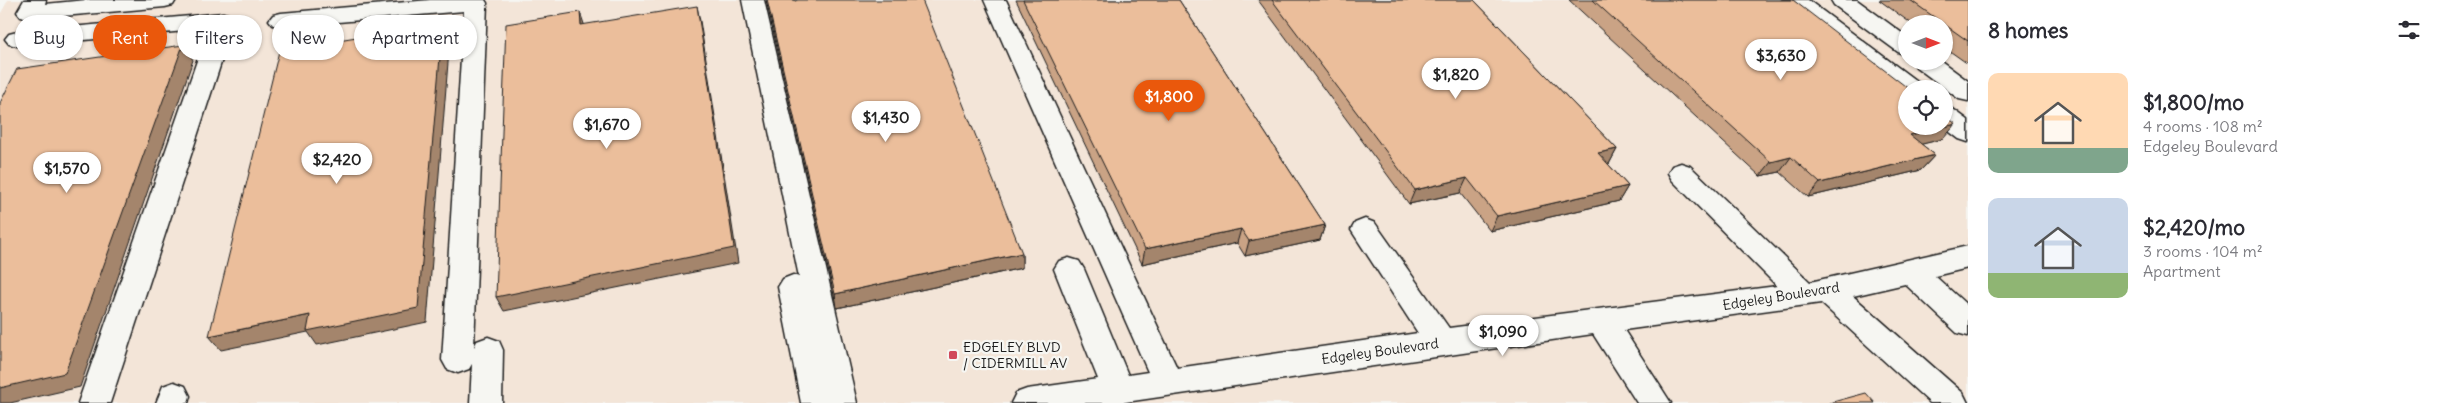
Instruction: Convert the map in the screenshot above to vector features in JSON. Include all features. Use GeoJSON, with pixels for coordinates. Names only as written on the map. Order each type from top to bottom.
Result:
{"type":"FeatureCollection","features":[{"type":"Feature","properties":{"kind":"street"},"geometry":{"type":"LineString","coordinates":[[35,0],[29,12],[165,0]]}},
{"type":"Feature","properties":{"kind":"street"},"geometry":{"type":"LineString","coordinates":[[753,0],[841,403]]}},
{"type":"Feature","properties":{"kind":"street"},"geometry":{"type":"LineString","coordinates":[[995,0],[1168,382]]}},
{"type":"Feature","properties":{"kind":"street"},"geometry":{"type":"LineString","coordinates":[[1793,0],[1898,80]]}},
{"type":"Feature","properties":{"kind":"street"},"geometry":{"type":"LineString","coordinates":[[1842,0],[1898,41]]}},
{"type":"Feature","properties":{"kind":"street"},"geometry":{"type":"LineString","coordinates":[[338,15],[476,3],[458,360]]}},
{"type":"Feature","properties":{"kind":"street"},"geometry":{"type":"LineString","coordinates":[[83,33],[223,20],[94,403]]}},
{"type":"Feature","properties":{"kind":"street"},"geometry":{"type":"LineString","coordinates":[[1937,70],[1968,93]]}},
{"type":"Feature","properties":{"kind":"street"},"geometry":{"type":"LineString","coordinates":[[1953,122],[1968,133]]}},
{"type":"Feature","properties":{"kind":"street"},"geometry":{"type":"LineString","coordinates":[[1681,173],[1815,293],[1952,403]]}},
{"type":"Feature","properties":{"kind":"street"},"geometry":{"type":"LineString","coordinates":[[1365,230],[1440,342]]}},
{"type":"Feature","properties":{"kind":"street","name":"Edgeley Boulevard"},"geometry":{"type":"LineString","coordinates":[[1027,403],[1440,342],[1815,293],[1968,257]]}},
{"type":"Feature","properties":{"kind":"street"},"geometry":{"type":"LineString","coordinates":[[1069,269],[1118,390]]}},
{"type":"Feature","properties":{"kind":"street"},"geometry":{"type":"LineString","coordinates":[[1910,271],[1968,324]]}},
{"type":"Feature","properties":{"kind":"street"},"geometry":{"type":"LineString","coordinates":[[793,287],[817,403]]}},
{"type":"Feature","properties":{"kind":"street"},"geometry":{"type":"LineString","coordinates":[[1602,321],[1655,403]]}},
{"type":"Feature","properties":{"kind":"street"},"geometry":{"type":"LineString","coordinates":[[486,403],[488,350]]}},
{"type":"Feature","properties":{"kind":"shaded area"},"geometry":{"type":"Polygon","coordinates":[[[8,0],[1968,0],[1968,403],[0,403],[0,15],[8,0]]]}},
{"type":"Feature","properties":{"kind":"building"},"geometry":{"type":"Polygon","coordinates":[[[767,0],[922,0],[1022,253],[835,294],[767,0]]]}},
{"type":"Feature","properties":{"kind":"building"},"geometry":{"type":"Polygon","coordinates":[[[1023,0],[1179,0],[1325,225],[1249,241],[1241,229],[1145,249],[1023,0]]]}},
{"type":"Feature","properties":{"kind":"building"},"geometry":{"type":"Polygon","coordinates":[[[1272,0],[1474,0],[1617,149],[1598,153],[1628,186],[1497,216],[1467,178],[1415,190],[1272,0]]]}},
{"type":"Feature","properties":{"kind":"building"},"geometry":{"type":"Polygon","coordinates":[[[1593,0],[1793,0],[1898,81],[1898,135],[1910,135],[1935,155],[1820,183],[1791,157],[1771,162],[1593,0]]]}},
{"type":"Feature","properties":{"kind":"building"},"geometry":{"type":"Polygon","coordinates":[[[1910,0],[1968,0],[1968,41],[1953,30],[1953,15],[1931,15],[1910,0]]]}},
{"type":"Feature","properties":{"kind":"building"},"geometry":{"type":"Polygon","coordinates":[[[697,6],[734,248],[496,297],[506,24],[580,12],[581,25],[697,6]]]}},
{"type":"Feature","properties":{"kind":"building"},"geometry":{"type":"Polygon","coordinates":[[[354,37],[354,60],[440,60],[418,308],[307,331],[310,315],[209,336],[277,60],[344,60],[344,39],[354,37]]]}},
{"type":"Feature","properties":{"kind":"building"},"geometry":{"type":"Polygon","coordinates":[[[177,46],[178,60],[65,373],[0,388],[0,103],[17,69],[93,58],[93,60],[167,60],[167,47],[177,46]]]}},
{"type":"Feature","properties":{"kind":"building"},"geometry":{"type":"Polygon","coordinates":[[[1866,393],[1875,403],[1829,403],[1866,393]]]}},
{"type":"Feature","properties":{"kind":"place","name":"EDGELEY BLVD / CIDERMILL AV"},"geometry":{"type":"Point","coordinates":[953,355]}}]}
